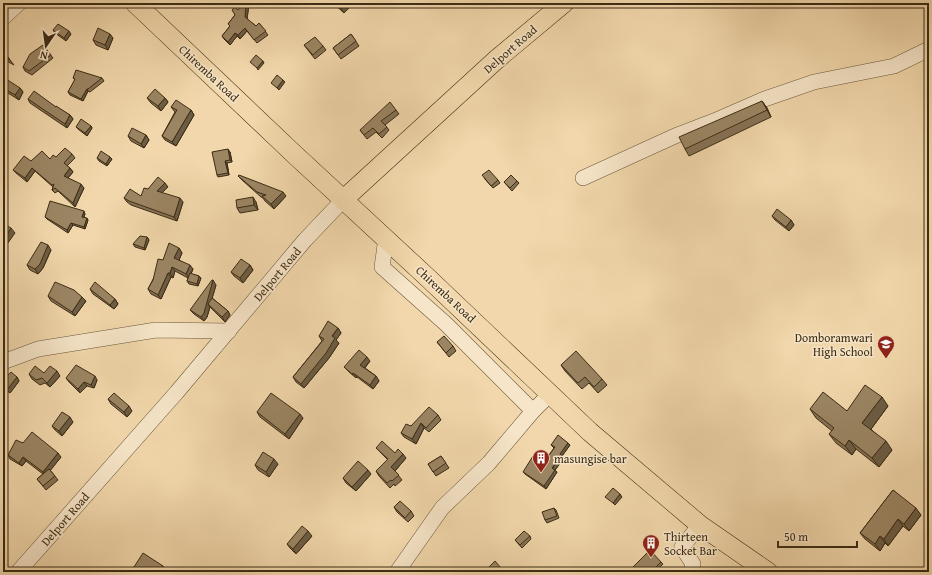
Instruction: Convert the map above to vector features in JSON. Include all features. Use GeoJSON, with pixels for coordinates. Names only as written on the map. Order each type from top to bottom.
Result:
{"type":"FeatureCollection","features":[{"type":"Feature","properties":{"kind":"main road","name":"Chiremba Road"},"geometry":{"type":"LineString","coordinates":[[135,3],[294,154],[386,238],[531,374],[550,394],[623,461],[700,525],[768,572]]}},
{"type":"Feature","properties":{"kind":"main road","name":"Delport Road"},"geometry":{"type":"LineString","coordinates":[[344,199],[497,59],[564,3]]}},
{"type":"Feature","properties":{"kind":"street"},"geometry":{"type":"LineString","coordinates":[[3,18],[19,3]]}},
{"type":"Feature","properties":{"kind":"street"},"geometry":{"type":"LineString","coordinates":[[583,178],[675,136],[762,100],[814,82],[894,66],[929,49]]}},
{"type":"Feature","properties":{"kind":"street","name":"Delport Road"},"geometry":{"type":"LineString","coordinates":[[18,572],[229,331],[304,240],[344,199]]}},
{"type":"Feature","properties":{"kind":"street"},"geometry":{"type":"LineString","coordinates":[[386,238],[382,267],[446,324],[533,410]]}},
{"type":"Feature","properties":{"kind":"street"},"geometry":{"type":"LineString","coordinates":[[3,362],[38,349],[156,330],[229,331]]}},
{"type":"Feature","properties":{"kind":"street"},"geometry":{"type":"LineString","coordinates":[[397,572],[442,508],[489,463],[533,410],[550,394]]}},
{"type":"Feature","properties":{"kind":"street"},"geometry":{"type":"LineString","coordinates":[[691,572],[693,564],[682,547],[700,525]]}},
{"type":"Feature","properties":{"kind":"building"},"geometry":{"type":"Polygon","coordinates":[[[244,3],[246,3],[245,17],[256,26],[259,23],[266,31],[254,40],[245,28],[238,35],[235,33],[228,42],[222,36],[230,26],[228,24],[235,15],[232,10],[235,7],[238,10],[244,3]]]}},
{"type":"Feature","properties":{"kind":"building"},"geometry":{"type":"Polygon","coordinates":[[[335,3],[342,3],[339,6],[335,3]]]}},
{"type":"Feature","properties":{"kind":"building"},"geometry":{"type":"Polygon","coordinates":[[[58,24],[69,31],[64,38],[53,30],[58,24]]]}},
{"type":"Feature","properties":{"kind":"building"},"geometry":{"type":"Polygon","coordinates":[[[98,28],[110,34],[105,45],[93,40],[98,28]]]}},
{"type":"Feature","properties":{"kind":"building"},"geometry":{"type":"Polygon","coordinates":[[[351,34],[356,41],[338,55],[333,48],[351,34]]]}},
{"type":"Feature","properties":{"kind":"building"},"geometry":{"type":"Polygon","coordinates":[[[315,37],[323,46],[313,55],[304,45],[315,37]]]}},
{"type":"Feature","properties":{"kind":"building"},"geometry":{"type":"Polygon","coordinates":[[[43,45],[51,55],[29,71],[23,67],[30,54],[43,45]]]}},
{"type":"Feature","properties":{"kind":"building"},"geometry":{"type":"Polygon","coordinates":[[[3,50],[10,60],[3,56],[3,50]]]}},
{"type":"Feature","properties":{"kind":"building"},"geometry":{"type":"Polygon","coordinates":[[[256,55],[263,61],[257,68],[250,62],[256,55]]]}},
{"type":"Feature","properties":{"kind":"building"},"geometry":{"type":"Polygon","coordinates":[[[76,70],[102,78],[87,89],[81,99],[68,92],[75,79],[73,78],[76,70]]]}},
{"type":"Feature","properties":{"kind":"building"},"geometry":{"type":"Polygon","coordinates":[[[277,75],[283,80],[277,88],[271,83],[277,75]]]}},
{"type":"Feature","properties":{"kind":"building"},"geometry":{"type":"Polygon","coordinates":[[[6,79],[20,88],[15,95],[3,88],[3,84],[6,79]]]}},
{"type":"Feature","properties":{"kind":"building"},"geometry":{"type":"Polygon","coordinates":[[[155,89],[165,98],[158,106],[147,98],[155,89]]]}},
{"type":"Feature","properties":{"kind":"building"},"geometry":{"type":"Polygon","coordinates":[[[34,91],[70,115],[65,124],[28,99],[34,91]]]}},
{"type":"Feature","properties":{"kind":"building"},"geometry":{"type":"Polygon","coordinates":[[[176,100],[191,110],[172,142],[162,136],[177,110],[171,107],[176,100]]]}},
{"type":"Feature","properties":{"kind":"building"},"geometry":{"type":"Polygon","coordinates":[[[762,101],[767,110],[685,149],[679,137],[762,101]]]}},
{"type":"Feature","properties":{"kind":"building"},"geometry":{"type":"Polygon","coordinates":[[[390,102],[396,110],[381,121],[387,127],[379,134],[373,128],[364,135],[360,130],[390,102]]]}},
{"type":"Feature","properties":{"kind":"building"},"geometry":{"type":"Polygon","coordinates":[[[81,119],[91,126],[85,133],[76,127],[81,119]]]}},
{"type":"Feature","properties":{"kind":"building"},"geometry":{"type":"Polygon","coordinates":[[[132,128],[146,135],[141,144],[128,136],[132,128]]]}},
{"type":"Feature","properties":{"kind":"building"},"geometry":{"type":"Polygon","coordinates":[[[65,148],[72,154],[64,163],[70,168],[64,176],[81,184],[73,203],[55,188],[52,190],[54,184],[52,185],[32,168],[25,178],[13,170],[24,156],[31,161],[42,151],[50,159],[53,155],[56,157],[65,148]]]}},
{"type":"Feature","properties":{"kind":"building"},"geometry":{"type":"Polygon","coordinates":[[[228,149],[230,160],[225,161],[228,173],[217,175],[212,152],[228,149]]]}},
{"type":"Feature","properties":{"kind":"building"},"geometry":{"type":"Polygon","coordinates":[[[101,151],[110,157],[106,164],[97,158],[101,151]]]}},
{"type":"Feature","properties":{"kind":"building"},"geometry":{"type":"Polygon","coordinates":[[[489,170],[498,180],[491,186],[482,175],[489,170]]]}},
{"type":"Feature","properties":{"kind":"building"},"geometry":{"type":"Polygon","coordinates":[[[239,175],[283,192],[271,204],[262,196],[266,195],[257,192],[238,176],[239,175]]]}},
{"type":"Feature","properties":{"kind":"building"},"geometry":{"type":"Polygon","coordinates":[[[511,175],[517,181],[510,188],[504,182],[511,175]]]}},
{"type":"Feature","properties":{"kind":"building"},"geometry":{"type":"Polygon","coordinates":[[[158,177],[165,183],[157,191],[180,198],[174,217],[124,198],[130,189],[141,196],[144,188],[148,189],[158,177]]]}},
{"type":"Feature","properties":{"kind":"building"},"geometry":{"type":"Polygon","coordinates":[[[253,197],[254,205],[237,208],[236,200],[253,197]]]}},
{"type":"Feature","properties":{"kind":"building"},"geometry":{"type":"Polygon","coordinates":[[[50,201],[84,211],[82,217],[87,218],[84,227],[71,223],[67,230],[45,217],[50,201]]]}},
{"type":"Feature","properties":{"kind":"building"},"geometry":{"type":"Polygon","coordinates":[[[777,209],[791,220],[786,227],[772,216],[777,209]]]}},
{"type":"Feature","properties":{"kind":"building"},"geometry":{"type":"Polygon","coordinates":[[[4,224],[11,228],[3,241],[3,226],[4,224]]]}},
{"type":"Feature","properties":{"kind":"building"},"geometry":{"type":"Polygon","coordinates":[[[140,236],[147,237],[144,248],[133,244],[140,236]]]}},
{"type":"Feature","properties":{"kind":"building"},"geometry":{"type":"Polygon","coordinates":[[[41,242],[48,245],[40,264],[35,269],[27,265],[41,242]]]}},
{"type":"Feature","properties":{"kind":"building"},"geometry":{"type":"Polygon","coordinates":[[[169,243],[179,248],[174,258],[190,265],[186,274],[172,267],[158,295],[148,289],[153,280],[158,259],[163,260],[169,243]]]}},
{"type":"Feature","properties":{"kind":"building"},"geometry":{"type":"Polygon","coordinates":[[[241,259],[250,265],[240,278],[231,272],[241,259]]]}},
{"type":"Feature","properties":{"kind":"building"},"geometry":{"type":"Polygon","coordinates":[[[190,273],[199,276],[197,284],[187,281],[190,273]]]}},
{"type":"Feature","properties":{"kind":"building"},"geometry":{"type":"Polygon","coordinates":[[[212,280],[204,313],[201,317],[190,310],[212,280]]]}},
{"type":"Feature","properties":{"kind":"building"},"geometry":{"type":"Polygon","coordinates":[[[55,282],[74,290],[82,297],[72,312],[48,296],[55,282]]]}},
{"type":"Feature","properties":{"kind":"building"},"geometry":{"type":"Polygon","coordinates":[[[95,282],[115,299],[110,305],[90,289],[95,282]]]}},
{"type":"Feature","properties":{"kind":"building"},"geometry":{"type":"Polygon","coordinates":[[[212,298],[228,311],[222,317],[208,304],[212,298]]]}},
{"type":"Feature","properties":{"kind":"building"},"geometry":{"type":"Polygon","coordinates":[[[328,321],[338,328],[332,336],[335,338],[326,353],[301,384],[293,377],[324,339],[319,336],[328,321]]]}},
{"type":"Feature","properties":{"kind":"building"},"geometry":{"type":"Polygon","coordinates":[[[444,336],[453,346],[446,353],[437,342],[444,336]]]}},
{"type":"Feature","properties":{"kind":"building"},"geometry":{"type":"Polygon","coordinates":[[[359,350],[367,357],[360,365],[376,376],[370,385],[353,373],[352,374],[344,367],[359,350]]]}},
{"type":"Feature","properties":{"kind":"building"},"geometry":{"type":"Polygon","coordinates":[[[576,351],[602,379],[594,387],[585,377],[578,383],[561,365],[576,351]]]}},
{"type":"Feature","properties":{"kind":"building"},"geometry":{"type":"Polygon","coordinates":[[[76,365],[95,376],[91,385],[84,382],[78,389],[66,378],[76,365]]]}},
{"type":"Feature","properties":{"kind":"building"},"geometry":{"type":"Polygon","coordinates":[[[35,366],[44,373],[50,366],[57,371],[47,383],[42,378],[36,380],[29,374],[35,366]]]}},
{"type":"Feature","properties":{"kind":"building"},"geometry":{"type":"Polygon","coordinates":[[[11,372],[17,377],[7,390],[3,387],[3,380],[11,372]]]}},
{"type":"Feature","properties":{"kind":"building"},"geometry":{"type":"Polygon","coordinates":[[[865,385],[882,397],[862,423],[886,441],[872,458],[849,440],[845,446],[829,434],[834,428],[810,409],[823,392],[847,411],[865,385]]]}},
{"type":"Feature","properties":{"kind":"building"},"geometry":{"type":"Polygon","coordinates":[[[114,393],[129,406],[124,412],[108,399],[114,393]]]}},
{"type":"Feature","properties":{"kind":"building"},"geometry":{"type":"Polygon","coordinates":[[[271,393],[300,414],[285,434],[257,412],[271,393]]]}},
{"type":"Feature","properties":{"kind":"building"},"geometry":{"type":"Polygon","coordinates":[[[429,407],[438,415],[426,428],[421,423],[412,439],[401,433],[406,424],[411,426],[429,407]]]}},
{"type":"Feature","properties":{"kind":"building"},"geometry":{"type":"Polygon","coordinates":[[[62,412],[70,417],[59,431],[52,426],[62,412]]]}},
{"type":"Feature","properties":{"kind":"building"},"geometry":{"type":"Polygon","coordinates":[[[32,432],[58,453],[43,472],[23,457],[19,463],[8,455],[16,440],[23,443],[32,432]]]}},
{"type":"Feature","properties":{"kind":"building"},"geometry":{"type":"Polygon","coordinates":[[[558,435],[568,443],[560,454],[562,455],[552,468],[555,470],[544,486],[523,472],[533,456],[544,462],[555,447],[551,445],[558,435]]]}},
{"type":"Feature","properties":{"kind":"building"},"geometry":{"type":"Polygon","coordinates":[[[382,441],[395,453],[398,449],[403,454],[391,467],[399,475],[387,483],[376,471],[388,459],[376,448],[382,441]]]}},
{"type":"Feature","properties":{"kind":"building"},"geometry":{"type":"Polygon","coordinates":[[[263,452],[274,459],[266,472],[255,465],[263,452]]]}},
{"type":"Feature","properties":{"kind":"building"},"geometry":{"type":"Polygon","coordinates":[[[441,456],[446,463],[433,472],[428,464],[441,456]]]}},
{"type":"Feature","properties":{"kind":"building"},"geometry":{"type":"Polygon","coordinates":[[[358,461],[368,470],[352,487],[343,478],[358,461]]]}},
{"type":"Feature","properties":{"kind":"building"},"geometry":{"type":"Polygon","coordinates":[[[49,469],[55,476],[43,486],[37,479],[49,469]]]}},
{"type":"Feature","properties":{"kind":"building"},"geometry":{"type":"Polygon","coordinates":[[[613,488],[620,494],[613,503],[605,497],[613,488]]]}},
{"type":"Feature","properties":{"kind":"building"},"geometry":{"type":"Polygon","coordinates":[[[893,490],[916,508],[904,524],[898,519],[884,539],[880,536],[875,544],[860,533],[893,490]]]}},
{"type":"Feature","properties":{"kind":"building"},"geometry":{"type":"Polygon","coordinates":[[[400,501],[411,511],[405,518],[394,507],[400,501]]]}},
{"type":"Feature","properties":{"kind":"building"},"geometry":{"type":"Polygon","coordinates":[[[929,504],[929,514],[924,510],[929,504]]]}},
{"type":"Feature","properties":{"kind":"building"},"geometry":{"type":"Polygon","coordinates":[[[554,508],[557,516],[545,520],[542,512],[554,508]]]}},
{"type":"Feature","properties":{"kind":"building"},"geometry":{"type":"Polygon","coordinates":[[[302,526],[308,531],[293,549],[287,544],[302,526]]]}},
{"type":"Feature","properties":{"kind":"building"},"geometry":{"type":"Polygon","coordinates":[[[524,531],[530,536],[520,545],[515,540],[524,531]]]}},
{"type":"Feature","properties":{"kind":"building","name":"Thirteen Socket Bar"},"geometry":{"type":"Polygon","coordinates":[[[650,550],[661,562],[651,572],[628,572],[650,550]]]}},
{"type":"Feature","properties":{"kind":"building"},"geometry":{"type":"Polygon","coordinates":[[[143,553],[163,566],[159,572],[142,572],[134,567],[143,553]]]}},
{"type":"Feature","properties":{"kind":"building"},"geometry":{"type":"Polygon","coordinates":[[[495,561],[501,568],[497,572],[484,572],[495,561]]]}},
{"type":"Feature","properties":{"kind":"place","name":"Domboramwari High School"},"geometry":{"type":"Point","coordinates":[886,359]}},
{"type":"Feature","properties":{"kind":"place","name":"masungise bar"},"geometry":{"type":"Point","coordinates":[541,473]}},
{"type":"Feature","properties":{"kind":"place","name":"Thirteen Socket Bar"},"geometry":{"type":"Point","coordinates":[651,558]}}]}
